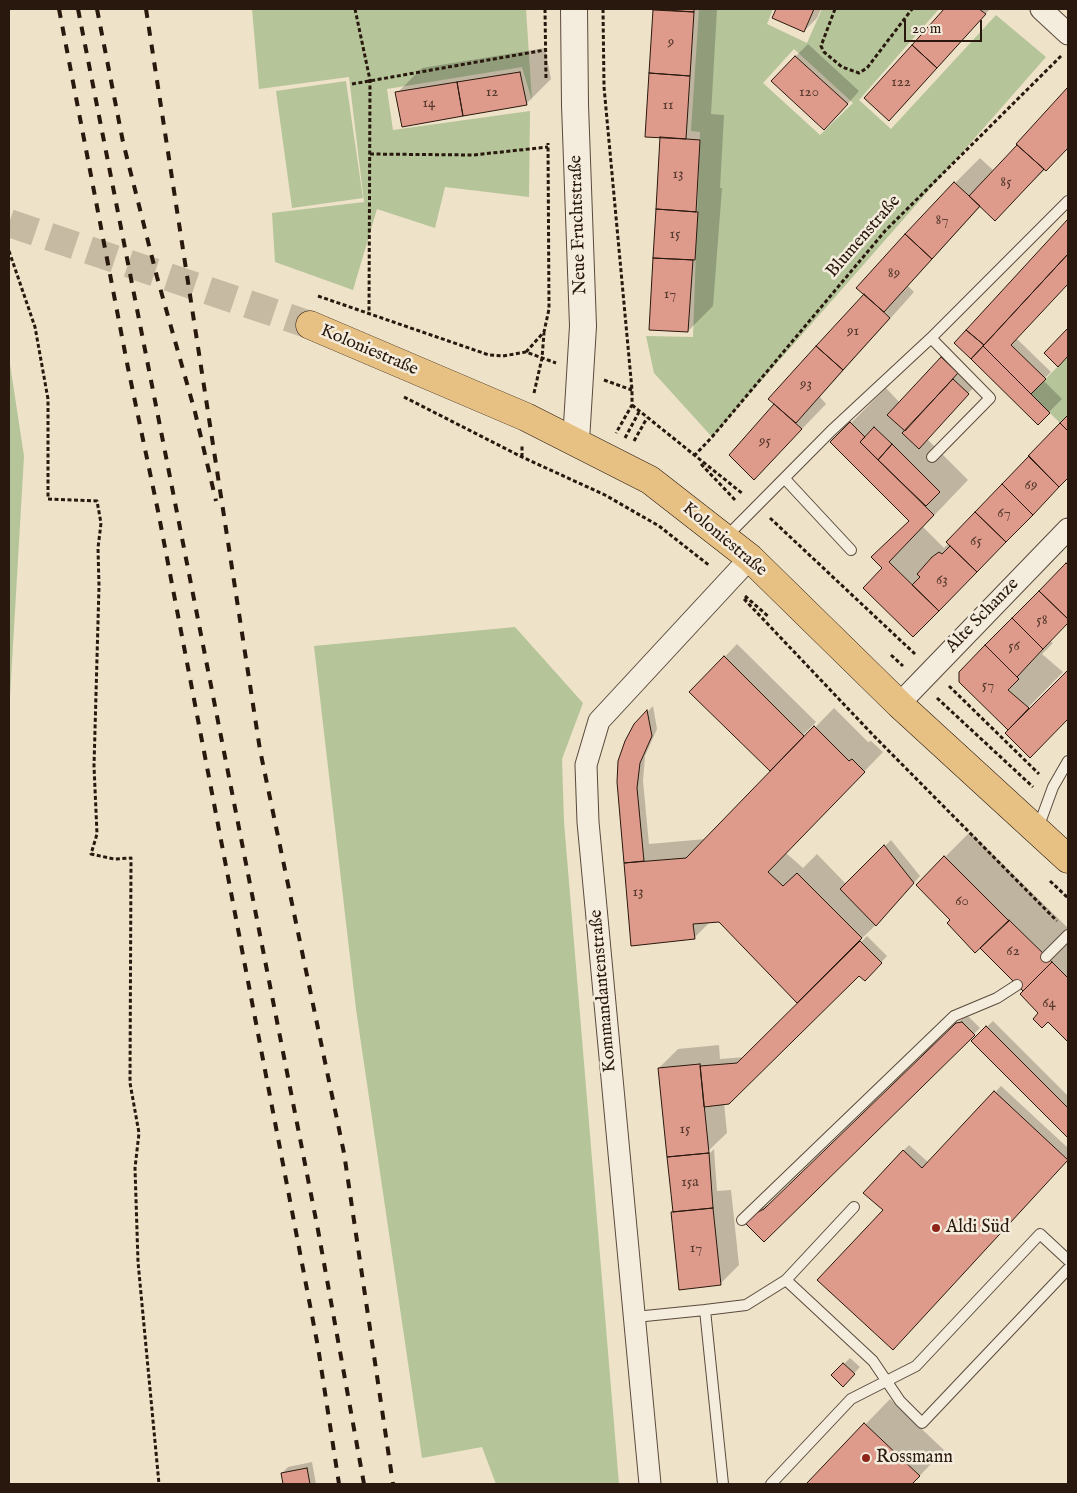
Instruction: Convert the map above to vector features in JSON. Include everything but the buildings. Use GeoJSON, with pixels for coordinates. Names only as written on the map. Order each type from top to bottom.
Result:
{"type":"FeatureCollection","features":[{"type":"Feature","properties":{"kind":"main road","name":"Koloniestraße"},"geometry":{"type":"LineString","coordinates":[[310,326],[528,418],[650,480],[726,537],[750,558],[899,704],[1068,859]]}},
{"type":"Feature","properties":{"kind":"street","name":"Neue Fruchtstraße"},"geometry":{"type":"LineString","coordinates":[[574,9],[575,105],[583,326],[576,441]]}},
{"type":"Feature","properties":{"kind":"street"},"geometry":{"type":"LineString","coordinates":[[1041,9],[1066,43]]}},
{"type":"Feature","properties":{"kind":"street","name":"Alte Schanze"},"geometry":{"type":"LineString","coordinates":[[899,704],[1068,528]]}},
{"type":"Feature","properties":{"kind":"street","name":"Kommandantenstraße"},"geometry":{"type":"LineString","coordinates":[[650,1484],[588,822],[586,765],[599,721],[750,558]]}},
{"type":"Feature","properties":{"kind":"lane"},"geometry":{"type":"LineString","coordinates":[[726,537],[786,479],[831,431],[931,338],[1068,201]]}},
{"type":"Feature","properties":{"kind":"lane"},"geometry":{"type":"LineString","coordinates":[[931,338],[990,398],[932,457]]}},
{"type":"Feature","properties":{"kind":"lane"},"geometry":{"type":"LineString","coordinates":[[786,479],[851,550]]}},
{"type":"Feature","properties":{"kind":"lane"},"geometry":{"type":"LineString","coordinates":[[1037,829],[1053,787],[1068,761]]}},
{"type":"Feature","properties":{"kind":"lane"},"geometry":{"type":"LineString","coordinates":[[1046,957],[1066,940]]}},
{"type":"Feature","properties":{"kind":"lane"},"geometry":{"type":"LineString","coordinates":[[742,1220],[954,1016],[996,998],[1017,985]]}},
{"type":"Feature","properties":{"kind":"lane"},"geometry":{"type":"LineString","coordinates":[[634,1317],[746,1305],[786,1280],[854,1207]]}},
{"type":"Feature","properties":{"kind":"lane"},"geometry":{"type":"LineString","coordinates":[[771,1484],[851,1399],[916,1366],[1040,1234],[1068,1260]]}},
{"type":"Feature","properties":{"kind":"lane"},"geometry":{"type":"LineString","coordinates":[[786,1280],[873,1361],[900,1401],[922,1423],[1068,1269]]}},
{"type":"Feature","properties":{"kind":"lane"},"geometry":{"type":"LineString","coordinates":[[705,1310],[722,1484]]}},
{"type":"Feature","properties":{"kind":"path"},"geometry":{"type":"LineString","coordinates":[[355,9],[370,80],[370,313]]}},
{"type":"Feature","properties":{"kind":"path"},"geometry":{"type":"LineString","coordinates":[[545,9],[546,89]]}},
{"type":"Feature","properties":{"kind":"path"},"geometry":{"type":"LineString","coordinates":[[603,9],[604,87],[632,405],[604,456]]}},
{"type":"Feature","properties":{"kind":"path"},"geometry":{"type":"LineString","coordinates":[[835,9],[821,46],[824,52],[842,67],[859,73],[867,68],[912,9]]}},
{"type":"Feature","properties":{"kind":"path","name":"Blumenstraße"},"geometry":{"type":"LineString","coordinates":[[694,456],[712,438],[885,230],[1066,43]]}},
{"type":"Feature","properties":{"kind":"path"},"geometry":{"type":"LineString","coordinates":[[352,84],[546,50]]}},
{"type":"Feature","properties":{"kind":"path"},"geometry":{"type":"LineString","coordinates":[[318,296],[489,355],[503,356],[526,352],[544,332],[549,309],[548,138]]}},
{"type":"Feature","properties":{"kind":"path"},"geometry":{"type":"LineString","coordinates":[[370,154],[473,155],[548,148]]}},
{"type":"Feature","properties":{"kind":"path"},"geometry":{"type":"LineString","coordinates":[[9,251],[35,327],[48,399],[48,499],[98,501],[101,523],[98,548],[99,586],[94,766],[97,834],[91,854],[114,859],[131,858],[130,1083],[139,1133],[135,1168],[138,1262],[159,1484]]}},
{"type":"Feature","properties":{"kind":"path"},"geometry":{"type":"LineString","coordinates":[[400,394],[522,458],[587,486],[660,526],[729,582],[873,735],[1062,926]]}},
{"type":"Feature","properties":{"kind":"path"},"geometry":{"type":"LineString","coordinates":[[632,405],[757,505],[1048,800]]}},
{"type":"Feature","properties":{"kind":"path"},"geometry":{"type":"LineString","coordinates":[[694,456],[748,514]]}},
{"type":"Feature","properties":{"kind":"path"},"geometry":{"type":"LineString","coordinates":[[884,649],[925,675],[1053,787]]}},
{"type":"Feature","properties":{"kind":"green space"},"geometry":{"type":"Polygon","coordinates":[[[252,9],[526,9],[532,101],[522,67],[387,89],[393,130],[530,111],[529,197],[445,187],[435,228],[377,209],[353,290],[275,262],[272,213],[364,202],[349,77],[259,89],[252,9]]]}},
{"type":"Feature","properties":{"kind":"green space"},"geometry":{"type":"Polygon","coordinates":[[[699,9],[773,9],[767,24],[807,43],[822,9],[939,9],[859,100],[891,129],[996,15],[1046,57],[712,437],[654,373],[646,336],[693,337],[700,132],[691,131],[699,9]],[[794,49],[763,83],[820,135],[853,103],[794,49]]]}},
{"type":"Feature","properties":{"kind":"green space"},"geometry":{"type":"Polygon","coordinates":[[[346,81],[363,198],[292,208],[276,91],[346,81]]]}},
{"type":"Feature","properties":{"kind":"green space"},"geometry":{"type":"Polygon","coordinates":[[[1068,356],[1068,415],[1060,423],[1031,394],[1068,356]]]}},
{"type":"Feature","properties":{"kind":"green space"},"geometry":{"type":"Polygon","coordinates":[[[9,358],[24,456],[9,714],[9,358]]]}},
{"type":"Feature","properties":{"kind":"green space"},"geometry":{"type":"Polygon","coordinates":[[[515,627],[583,703],[562,759],[564,822],[619,1484],[496,1484],[482,1447],[422,1458],[356,1009],[314,646],[515,627]]]}},
{"type":"Feature","properties":{"kind":"tunnel"},"geometry":{"type":"LineString","coordinates":[[9,223],[310,325]]}},
{"type":"Feature","properties":{"kind":"railway"},"geometry":{"type":"LineString","coordinates":[[59,9],[128,368],[158,511],[318,1347],[339,1484]]}},
{"type":"Feature","properties":{"kind":"railway"},"geometry":{"type":"LineString","coordinates":[[78,9],[318,1230],[364,1484]]}},
{"type":"Feature","properties":{"kind":"railway"},"geometry":{"type":"LineString","coordinates":[[97,9],[123,142],[157,277],[195,412],[216,501]]}},
{"type":"Feature","properties":{"kind":"railway"},"geometry":{"type":"LineString","coordinates":[[146,9],[260,750],[344,1153],[393,1484]]}},
{"type":"Feature","properties":{"kind":"place","name":"Aldi Süd"},"geometry":{"type":"Point","coordinates":[936,1228]}},
{"type":"Feature","properties":{"kind":"place","name":"Rossmann"},"geometry":{"type":"Point","coordinates":[866,1458]}}]}
